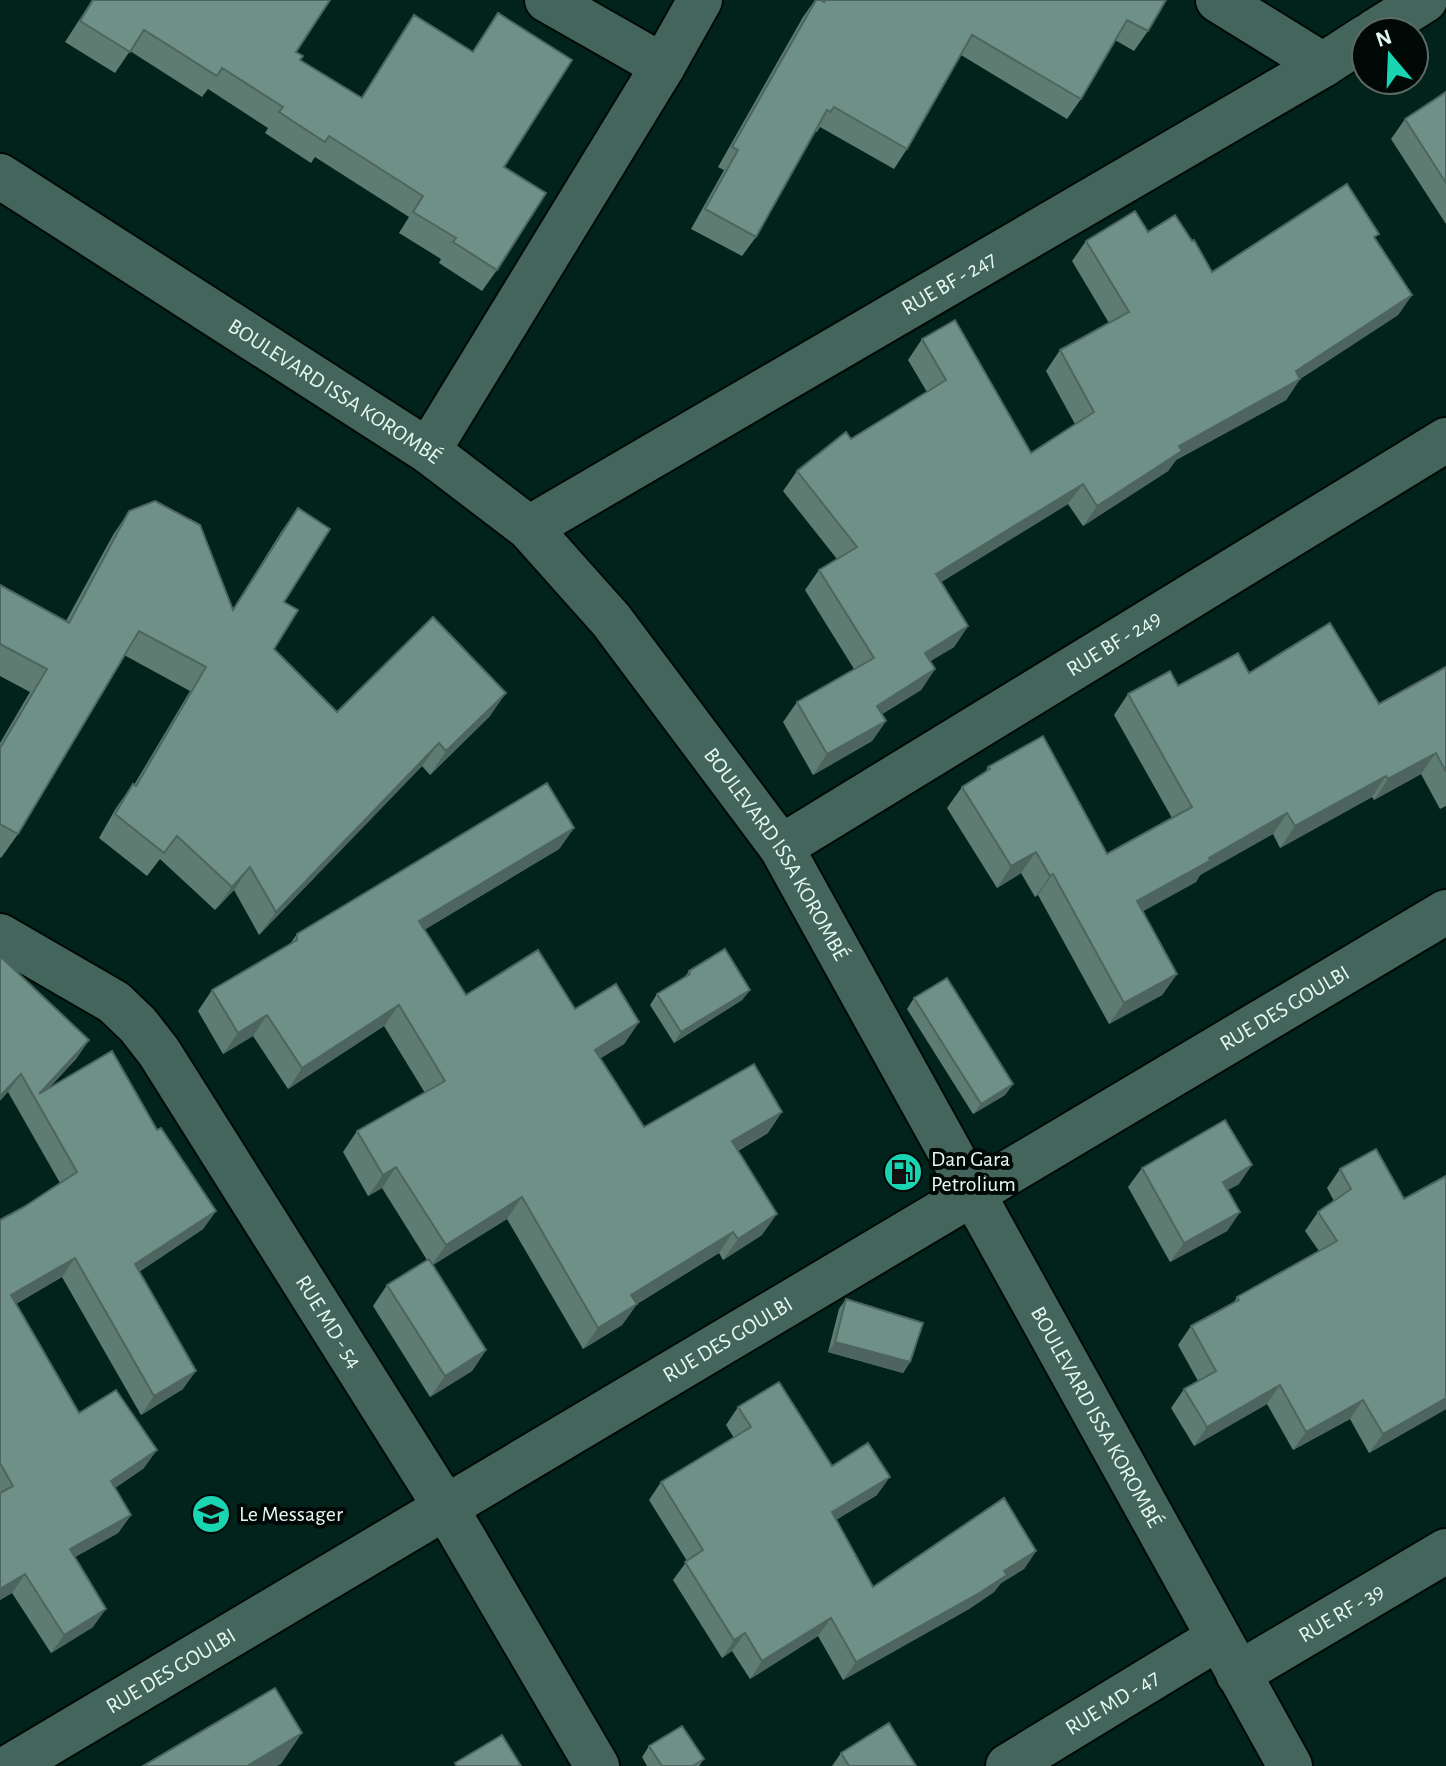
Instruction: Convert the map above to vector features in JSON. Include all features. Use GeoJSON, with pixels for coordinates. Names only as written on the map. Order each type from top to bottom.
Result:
{"type":"FeatureCollection","features":[{"type":"Feature","properties":{"kind":"street"},"geometry":{"type":"LineString","coordinates":[[547,0],[663,66]]}},
{"type":"Feature","properties":{"kind":"street"},"geometry":{"type":"LineString","coordinates":[[428,451],[663,66],[700,0]]}},
{"type":"Feature","properties":{"kind":"street"},"geometry":{"type":"LineString","coordinates":[[1218,0],[1323,65]]}},
{"type":"Feature","properties":{"kind":"street"},"geometry":{"type":"LineString","coordinates":[[1400,16],[1425,0]]}},
{"type":"Feature","properties":{"kind":"street","name":"RUE BF - 247"},"geometry":{"type":"LineString","coordinates":[[529,528],[1350,47]]}},
{"type":"Feature","properties":{"kind":"street","name":"BOULEVARD ISSA KOROMBÉ"},"geometry":{"type":"LineString","coordinates":[[0,176],[428,451],[529,528],[611,620],[781,847],[1290,1766]]}},
{"type":"Feature","properties":{"kind":"street","name":"RUE BF - 249"},"geometry":{"type":"LineString","coordinates":[[781,847],[1446,440]]}},
{"type":"Feature","properties":{"kind":"street","name":"RUE DES GOULBI"},"geometry":{"type":"LineString","coordinates":[[11,1766],[1446,912]]}},
{"type":"Feature","properties":{"kind":"street","name":"RUE MD - 54"},"geometry":{"type":"LineString","coordinates":[[0,936],[114,1002],[138,1025],[159,1052],[446,1508],[597,1766]]}},
{"type":"Feature","properties":{"kind":"street","name":"RUE RF - 39"},"geometry":{"type":"LineString","coordinates":[[1228,1656],[1446,1551]]}},
{"type":"Feature","properties":{"kind":"street","name":"RUE MD - 47"},"geometry":{"type":"LineString","coordinates":[[1008,1766],[1228,1656]]}},
{"type":"Feature","properties":{"kind":"building"},"geometry":{"type":"Polygon","coordinates":[[[93,0],[330,0],[296,52],[303,56],[300,60],[362,98],[414,15],[473,52],[498,13],[572,60],[504,167],[546,193],[497,270],[453,242],[456,238],[413,212],[423,196],[329,136],[325,142],[279,112],[283,107],[222,68],[217,76],[144,30],[130,52],[80,21],[93,0]]]}},
{"type":"Feature","properties":{"kind":"building"},"geometry":{"type":"Polygon","coordinates":[[[816,0],[1166,0],[1148,31],[1127,20],[1081,99],[972,35],[907,149],[834,107],[830,112],[827,110],[756,237],[705,209],[738,150],[732,147],[816,0]]]}},
{"type":"Feature","properties":{"kind":"building"},"geometry":{"type":"Polygon","coordinates":[[[1446,92],[1446,183],[1405,119],[1446,92]]]}},
{"type":"Feature","properties":{"kind":"building"},"geometry":{"type":"Polygon","coordinates":[[[1347,184],[1379,234],[1374,237],[1412,295],[1296,371],[1300,379],[1179,446],[1182,451],[1097,506],[1083,484],[936,574],[968,626],[925,653],[935,669],[877,706],[886,721],[827,754],[797,702],[874,658],[819,570],[857,547],[797,471],[846,432],[851,439],[946,380],[922,339],[955,320],[1031,453],[1094,412],[1060,350],[1129,312],[1086,241],[1135,211],[1148,232],[1175,215],[1212,272],[1347,184]]]}},
{"type":"Feature","properties":{"kind":"building"},"geometry":{"type":"Polygon","coordinates":[[[155,501],[200,525],[233,610],[298,508],[330,529],[284,602],[298,610],[274,649],[337,712],[433,617],[506,693],[446,751],[439,743],[276,912],[250,867],[232,887],[177,836],[164,853],[115,814],[133,784],[136,786],[206,667],[139,631],[18,834],[0,824],[0,748],[47,669],[0,644],[0,585],[69,623],[129,511],[155,501]]]}},
{"type":"Feature","properties":{"kind":"building"},"geometry":{"type":"Polygon","coordinates":[[[1330,623],[1379,704],[1446,667],[1446,772],[1436,753],[1388,779],[1386,776],[1295,826],[1287,813],[1209,858],[1210,861],[1137,901],[1177,974],[1124,1003],[1053,874],[1050,876],[1036,852],[1011,866],[962,787],[990,769],[988,767],[1043,736],[1107,854],[1192,807],[1128,694],[1170,671],[1178,686],[1238,653],[1249,673],[1330,623]]]}},
{"type":"Feature","properties":{"kind":"building"},"geometry":{"type":"Polygon","coordinates":[[[547,783],[574,828],[419,921],[466,995],[538,950],[575,1009],[616,984],[639,1022],[595,1050],[644,1127],[754,1064],[782,1112],[732,1141],[777,1214],[738,1239],[733,1232],[631,1295],[637,1304],[598,1328],[522,1197],[446,1245],[396,1167],[383,1175],[357,1131],[445,1081],[399,1005],[302,1068],[267,1015],[238,1033],[212,990],[297,940],[297,934],[547,783]]]}},
{"type":"Feature","properties":{"kind":"building"},"geometry":{"type":"Polygon","coordinates":[[[725,949],[750,990],[681,1032],[657,994],[725,949]]]}},
{"type":"Feature","properties":{"kind":"building"},"geometry":{"type":"Polygon","coordinates":[[[0,956],[89,1040],[39,1094],[112,1051],[157,1130],[161,1128],[216,1211],[135,1264],[196,1371],[154,1396],[75,1258],[11,1295],[79,1413],[116,1390],[157,1450],[111,1481],[131,1515],[70,1549],[106,1609],[64,1635],[25,1574],[0,1589],[0,1493],[13,1486],[0,1463],[0,1220],[77,1172],[21,1074],[0,1096],[0,956]]]}},
{"type":"Feature","properties":{"kind":"building"},"geometry":{"type":"Polygon","coordinates":[[[947,978],[1013,1084],[981,1104],[914,998],[947,978]]]}},
{"type":"Feature","properties":{"kind":"building"},"geometry":{"type":"Polygon","coordinates":[[[1225,1120],[1252,1165],[1223,1182],[1240,1212],[1184,1243],[1142,1168],[1225,1120]]]}},
{"type":"Feature","properties":{"kind":"building"},"geometry":{"type":"Polygon","coordinates":[[[1376,1149],[1404,1199],[1446,1176],[1446,1398],[1383,1434],[1363,1400],[1306,1432],[1280,1385],[1207,1427],[1184,1389],[1216,1371],[1191,1326],[1337,1241],[1318,1212],[1351,1189],[1340,1169],[1376,1149]]]}},
{"type":"Feature","properties":{"kind":"building"},"geometry":{"type":"Polygon","coordinates":[[[429,1259],[486,1350],[445,1376],[387,1285],[429,1259]]]}},
{"type":"Feature","properties":{"kind":"building"},"geometry":{"type":"Polygon","coordinates":[[[846,1299],[923,1323],[910,1362],[835,1342],[846,1299]]]}},
{"type":"Feature","properties":{"kind":"building"},"geometry":{"type":"Polygon","coordinates":[[[779,1382],[832,1466],[868,1443],[890,1477],[832,1512],[873,1587],[1004,1498],[1036,1551],[1004,1571],[1007,1575],[981,1592],[856,1662],[831,1618],[762,1661],[745,1633],[734,1640],[685,1562],[703,1550],[661,1482],[751,1427],[738,1407],[779,1382]]]}},
{"type":"Feature","properties":{"kind":"building"},"geometry":{"type":"Polygon","coordinates":[[[275,1688],[302,1733],[247,1766],[143,1766],[275,1688]]]}},
{"type":"Feature","properties":{"kind":"building"},"geometry":{"type":"Polygon","coordinates":[[[889,1723],[916,1766],[849,1766],[841,1753],[889,1723]]]}},
{"type":"Feature","properties":{"kind":"building"},"geometry":{"type":"Polygon","coordinates":[[[682,1726],[704,1759],[693,1766],[662,1766],[649,1746],[682,1726]]]}},
{"type":"Feature","properties":{"kind":"building"},"geometry":{"type":"Polygon","coordinates":[[[502,1735],[521,1766],[457,1766],[455,1763],[502,1735]]]}},
{"type":"Feature","properties":{"kind":"place","name":"Dan Gara Petrolium"},"geometry":{"type":"Point","coordinates":[903,1172]}},
{"type":"Feature","properties":{"kind":"place","name":"Le Messager"},"geometry":{"type":"Point","coordinates":[211,1514]}}]}
